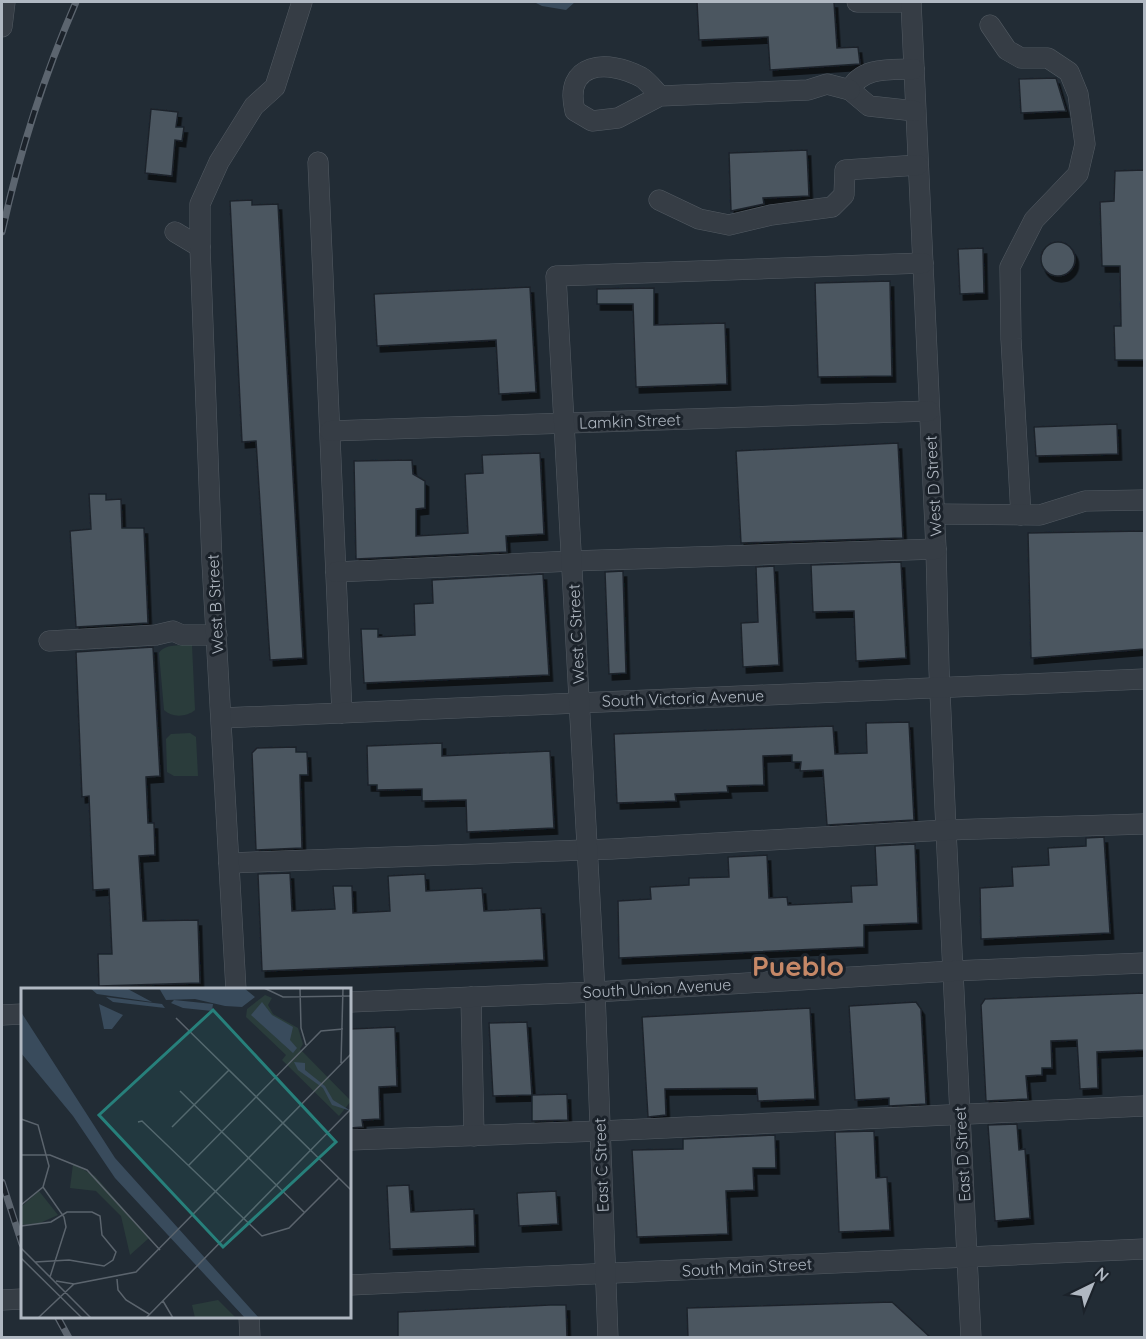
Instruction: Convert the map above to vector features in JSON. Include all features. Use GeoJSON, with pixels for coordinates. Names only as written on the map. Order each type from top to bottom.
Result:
{"type":"FeatureCollection","features":[{"type":"Feature","properties":{"kind":"street"},"geometry":{"type":"LineString","coordinates":[[2,27],[5,2]]}},
{"type":"Feature","properties":{"kind":"street","name":"West B Street"},"geometry":{"type":"LineString","coordinates":[[236,988],[217,635],[200,204],[219,162],[248,115],[254,106],[275,87],[302,2]]}},
{"type":"Feature","properties":{"kind":"street"},"geometry":{"type":"LineString","coordinates":[[857,2],[911,2]]}},
{"type":"Feature","properties":{"kind":"street","name":"West D Street"},"geometry":{"type":"LineString","coordinates":[[911,2],[953,971]]}},
{"type":"Feature","properties":{"kind":"street"},"geometry":{"type":"LineString","coordinates":[[990,26],[1007,50],[1021,58],[1048,58],[1069,72],[1078,94],[1086,144],[1078,174],[1034,220],[1010,267],[1011,339],[1021,514]]}},
{"type":"Feature","properties":{"kind":"street"},"geometry":{"type":"LineString","coordinates":[[850,90],[855,80],[871,71],[914,69]]}},
{"type":"Feature","properties":{"kind":"street"},"geometry":{"type":"LineString","coordinates":[[660,96],[808,90],[827,84],[850,90],[869,106],[915,111]]}},
{"type":"Feature","properties":{"kind":"street"},"geometry":{"type":"LineString","coordinates":[[318,162],[342,713]]}},
{"type":"Feature","properties":{"kind":"street"},"geometry":{"type":"LineString","coordinates":[[659,200],[699,219],[729,225],[771,215],[832,207],[844,195],[846,170],[918,165]]}},
{"type":"Feature","properties":{"kind":"street"},"geometry":{"type":"LineString","coordinates":[[175,232],[200,247]]}},
{"type":"Feature","properties":{"kind":"street","name":"West C Street"},"geometry":{"type":"LineString","coordinates":[[596,992],[556,276],[922,263]]}},
{"type":"Feature","properties":{"kind":"street","name":"Lamkin Street"},"geometry":{"type":"LineString","coordinates":[[330,431],[929,411]]}},
{"type":"Feature","properties":{"kind":"street"},"geometry":{"type":"LineString","coordinates":[[934,514],[1040,515],[1085,501],[1144,500]]}},
{"type":"Feature","properties":{"kind":"street"},"geometry":{"type":"LineString","coordinates":[[336,572],[572,561],[936,549]]}},
{"type":"Feature","properties":{"kind":"street"},"geometry":{"type":"LineString","coordinates":[[49,641],[156,635],[173,631],[182,635],[217,635]]}},
{"type":"Feature","properties":{"kind":"street","name":"South Victoria Avenue"},"geometry":{"type":"LineString","coordinates":[[222,718],[1144,679]]}},
{"type":"Feature","properties":{"kind":"street"},"geometry":{"type":"LineString","coordinates":[[229,863],[588,850],[946,830],[1144,824]]}},
{"type":"Feature","properties":{"kind":"street","name":"South Union Avenue"},"geometry":{"type":"LineString","coordinates":[[351,1002],[596,992],[953,971],[1144,963]]}},
{"type":"Feature","properties":{"kind":"street","name":"East D Street"},"geometry":{"type":"LineString","coordinates":[[953,971],[971,1338]]}},
{"type":"Feature","properties":{"kind":"street","name":"East C Street"},"geometry":{"type":"LineString","coordinates":[[596,992],[608,1338]]}},
{"type":"Feature","properties":{"kind":"street"},"geometry":{"type":"LineString","coordinates":[[471,997],[474,1136]]}},
{"type":"Feature","properties":{"kind":"street"},"geometry":{"type":"LineString","coordinates":[[2,1015],[21,1014]]}},
{"type":"Feature","properties":{"kind":"street"},"geometry":{"type":"LineString","coordinates":[[351,1140],[1144,1106]]}},
{"type":"Feature","properties":{"kind":"street","name":"South Main Street"},"geometry":{"type":"LineString","coordinates":[[351,1285],[1144,1249]]}},
{"type":"Feature","properties":{"kind":"street"},"geometry":{"type":"LineString","coordinates":[[2,1300],[21,1299]]}},
{"type":"Feature","properties":{"kind":"street"},"geometry":{"type":"LineString","coordinates":[[249,1318],[250,1338]]}},
{"type":"Feature","properties":{"kind":"shaded area"},"geometry":{"type":"Polygon","coordinates":[[[192,645],[195,710],[184,715],[167,713],[164,710],[159,653],[169,646],[192,645]]]}},
{"type":"Feature","properties":{"kind":"shaded area"},"geometry":{"type":"Polygon","coordinates":[[[190,733],[196,737],[198,776],[174,776],[167,772],[166,739],[171,734],[190,733]]]}},
{"type":"Feature","properties":{"kind":"water"},"geometry":{"type":"Polygon","coordinates":[[[534,2],[575,2],[566,10],[542,6],[534,2]]]}},
{"type":"Feature","properties":{"kind":"building"},"geometry":{"type":"Polygon","coordinates":[[[697,2],[834,2],[837,48],[858,47],[860,64],[770,70],[768,37],[699,40],[697,2]]]}},
{"type":"Feature","properties":{"kind":"building"},"geometry":{"type":"Polygon","coordinates":[[[1056,78],[1066,111],[1021,113],[1019,79],[1056,78]]]}},
{"type":"Feature","properties":{"kind":"building"},"geometry":{"type":"Polygon","coordinates":[[[151,109],[178,112],[176,127],[184,127],[182,141],[175,140],[172,176],[145,173],[151,109]]]}},
{"type":"Feature","properties":{"kind":"building"},"geometry":{"type":"Polygon","coordinates":[[[807,150],[809,196],[763,198],[764,204],[731,211],[729,153],[807,150]]]}},
{"type":"Feature","properties":{"kind":"building"},"geometry":{"type":"Polygon","coordinates":[[[1144,170],[1144,360],[1115,360],[1114,326],[1121,326],[1120,266],[1102,266],[1100,202],[1114,201],[1115,171],[1144,170]]]}},
{"type":"Feature","properties":{"kind":"building"},"geometry":{"type":"Polygon","coordinates":[[[252,200],[252,205],[278,204],[303,658],[270,660],[256,441],[242,442],[230,201],[252,200]]]}},
{"type":"Feature","properties":{"kind":"building"},"geometry":{"type":"Polygon","coordinates":[[[1058,242],[1070,247],[1075,259],[1070,271],[1058,276],[1046,271],[1041,259],[1046,247],[1058,242]]]}},
{"type":"Feature","properties":{"kind":"building"},"geometry":{"type":"Polygon","coordinates":[[[983,248],[984,293],[960,294],[958,249],[983,248]]]}},
{"type":"Feature","properties":{"kind":"building"},"geometry":{"type":"Polygon","coordinates":[[[890,281],[892,376],[818,377],[815,283],[890,281]]]}},
{"type":"Feature","properties":{"kind":"building"},"geometry":{"type":"Polygon","coordinates":[[[530,287],[536,392],[499,394],[496,340],[377,346],[374,294],[530,287]]]}},
{"type":"Feature","properties":{"kind":"building"},"geometry":{"type":"Polygon","coordinates":[[[654,288],[654,325],[725,323],[727,384],[636,387],[633,304],[597,304],[597,289],[654,288]]]}},
{"type":"Feature","properties":{"kind":"building"},"geometry":{"type":"Polygon","coordinates":[[[1117,424],[1118,454],[1036,456],[1034,427],[1117,424]]]}},
{"type":"Feature","properties":{"kind":"building"},"geometry":{"type":"Polygon","coordinates":[[[898,443],[903,538],[741,543],[736,451],[898,443]]]}},
{"type":"Feature","properties":{"kind":"building"},"geometry":{"type":"Polygon","coordinates":[[[540,453],[544,534],[506,536],[507,552],[356,559],[354,461],[412,460],[413,474],[425,481],[425,508],[416,509],[416,536],[468,533],[465,474],[483,473],[482,455],[540,453]]]}},
{"type":"Feature","properties":{"kind":"building"},"geometry":{"type":"Polygon","coordinates":[[[89,494],[106,494],[106,500],[121,499],[122,528],[144,528],[148,623],[76,627],[70,531],[91,529],[89,494]]]}},
{"type":"Feature","properties":{"kind":"building"},"geometry":{"type":"Polygon","coordinates":[[[1144,531],[1144,649],[1031,658],[1028,533],[1144,531]]]}},
{"type":"Feature","properties":{"kind":"building"},"geometry":{"type":"Polygon","coordinates":[[[901,562],[906,658],[856,661],[854,611],[813,612],[811,565],[901,562]]]}},
{"type":"Feature","properties":{"kind":"building"},"geometry":{"type":"Polygon","coordinates":[[[774,566],[779,665],[743,667],[741,623],[758,622],[756,567],[774,566]]]}},
{"type":"Feature","properties":{"kind":"building"},"geometry":{"type":"Polygon","coordinates":[[[623,571],[626,673],[609,674],[605,572],[623,571]]]}},
{"type":"Feature","properties":{"kind":"building"},"geometry":{"type":"Polygon","coordinates":[[[543,574],[549,675],[364,683],[361,629],[378,629],[378,637],[415,635],[414,604],[433,603],[432,580],[543,574]]]}},
{"type":"Feature","properties":{"kind":"building"},"geometry":{"type":"Polygon","coordinates":[[[153,647],[160,776],[146,777],[148,823],[154,823],[155,855],[139,856],[143,921],[198,920],[200,983],[99,986],[98,954],[112,954],[109,889],[93,890],[89,796],[82,797],[76,652],[153,647]]]}},
{"type":"Feature","properties":{"kind":"building"},"geometry":{"type":"Polygon","coordinates":[[[909,722],[914,820],[827,825],[823,770],[800,771],[801,762],[792,762],[792,755],[763,756],[764,785],[727,786],[728,792],[675,794],[676,801],[617,803],[614,734],[833,726],[835,754],[867,753],[866,723],[909,722]]]}},
{"type":"Feature","properties":{"kind":"building"},"geometry":{"type":"Polygon","coordinates":[[[442,743],[442,756],[550,751],[554,828],[467,832],[466,800],[422,801],[422,789],[377,790],[377,785],[368,785],[367,746],[442,743]]]}},
{"type":"Feature","properties":{"kind":"building"},"geometry":{"type":"Polygon","coordinates":[[[296,747],[296,752],[307,752],[308,775],[300,775],[302,848],[256,850],[252,753],[257,748],[296,747]]]}},
{"type":"Feature","properties":{"kind":"building"},"geometry":{"type":"Polygon","coordinates":[[[1104,837],[1110,933],[981,939],[980,888],[1013,886],[1012,867],[1049,865],[1048,848],[1086,846],[1086,838],[1104,837]]]}},
{"type":"Feature","properties":{"kind":"building"},"geometry":{"type":"Polygon","coordinates":[[[915,844],[918,923],[864,925],[864,947],[619,958],[618,901],[651,899],[650,887],[689,885],[689,878],[729,877],[728,857],[767,855],[769,898],[787,897],[788,905],[852,902],[851,886],[877,885],[875,846],[915,844]]]}},
{"type":"Feature","properties":{"kind":"building"},"geometry":{"type":"Polygon","coordinates":[[[290,873],[292,911],[335,909],[333,886],[352,886],[353,913],[390,911],[388,876],[425,874],[426,891],[482,888],[484,911],[541,908],[544,960],[262,971],[258,874],[290,873]]]}},
{"type":"Feature","properties":{"kind":"building"},"geometry":{"type":"Polygon","coordinates":[[[1144,993],[1144,1050],[1097,1052],[1098,1088],[1080,1089],[1077,1040],[1051,1041],[1052,1068],[1042,1068],[1042,1075],[1026,1076],[1028,1099],[986,1101],[981,1005],[985,999],[1144,993]]]}},
{"type":"Feature","properties":{"kind":"building"},"geometry":{"type":"Polygon","coordinates":[[[916,1002],[921,1009],[926,1104],[889,1106],[889,1098],[855,1100],[849,1006],[916,1002]]]}},
{"type":"Feature","properties":{"kind":"building"},"geometry":{"type":"Polygon","coordinates":[[[810,1008],[815,1099],[758,1101],[757,1088],[665,1089],[666,1115],[648,1117],[642,1017],[810,1008]]]}},
{"type":"Feature","properties":{"kind":"building"},"geometry":{"type":"Polygon","coordinates":[[[527,1022],[532,1095],[493,1096],[489,1023],[527,1022]]]}},
{"type":"Feature","properties":{"kind":"building"},"geometry":{"type":"Polygon","coordinates":[[[395,1027],[397,1086],[379,1087],[380,1119],[362,1120],[363,1127],[351,1128],[351,1029],[395,1027]]]}},
{"type":"Feature","properties":{"kind":"building"},"geometry":{"type":"Polygon","coordinates":[[[567,1094],[568,1120],[532,1121],[532,1095],[567,1094]]]}},
{"type":"Feature","properties":{"kind":"building"},"geometry":{"type":"Polygon","coordinates":[[[1017,1124],[1019,1150],[1025,1149],[1030,1218],[995,1221],[988,1125],[1017,1124]]]}},
{"type":"Feature","properties":{"kind":"building"},"geometry":{"type":"Polygon","coordinates":[[[874,1131],[876,1178],[887,1177],[890,1230],[839,1232],[835,1132],[874,1131]]]}},
{"type":"Feature","properties":{"kind":"building"},"geometry":{"type":"Polygon","coordinates":[[[775,1135],[776,1168],[753,1168],[754,1190],[726,1191],[728,1234],[637,1237],[632,1150],[683,1149],[683,1139],[775,1135]]]}},
{"type":"Feature","properties":{"kind":"building"},"geometry":{"type":"Polygon","coordinates":[[[409,1185],[411,1212],[474,1209],[475,1246],[390,1249],[387,1186],[409,1185]]]}},
{"type":"Feature","properties":{"kind":"building"},"geometry":{"type":"Polygon","coordinates":[[[556,1191],[558,1224],[519,1226],[517,1193],[556,1191]]]}},
{"type":"Feature","properties":{"kind":"building"},"geometry":{"type":"Polygon","coordinates":[[[892,1302],[931,1338],[688,1338],[687,1308],[892,1302]]]}},
{"type":"Feature","properties":{"kind":"building"},"geometry":{"type":"Polygon","coordinates":[[[566,1305],[567,1338],[398,1338],[398,1312],[566,1305]]]}},
{"type":"Feature","properties":{"kind":"railway"},"geometry":{"type":"LineString","coordinates":[[2,232],[33,115],[76,2]]}},
{"type":"Feature","properties":{"kind":"railway"},"geometry":{"type":"LineString","coordinates":[[2,1182],[21,1241]]}},
{"type":"Feature","properties":{"kind":"railway"},"geometry":{"type":"LineString","coordinates":[[58,1318],[69,1338]]}},
{"type":"Feature","properties":{"kind":"district","name":"Pueblo"},"geometry":{"type":"Point","coordinates":[798,966]}}]}
